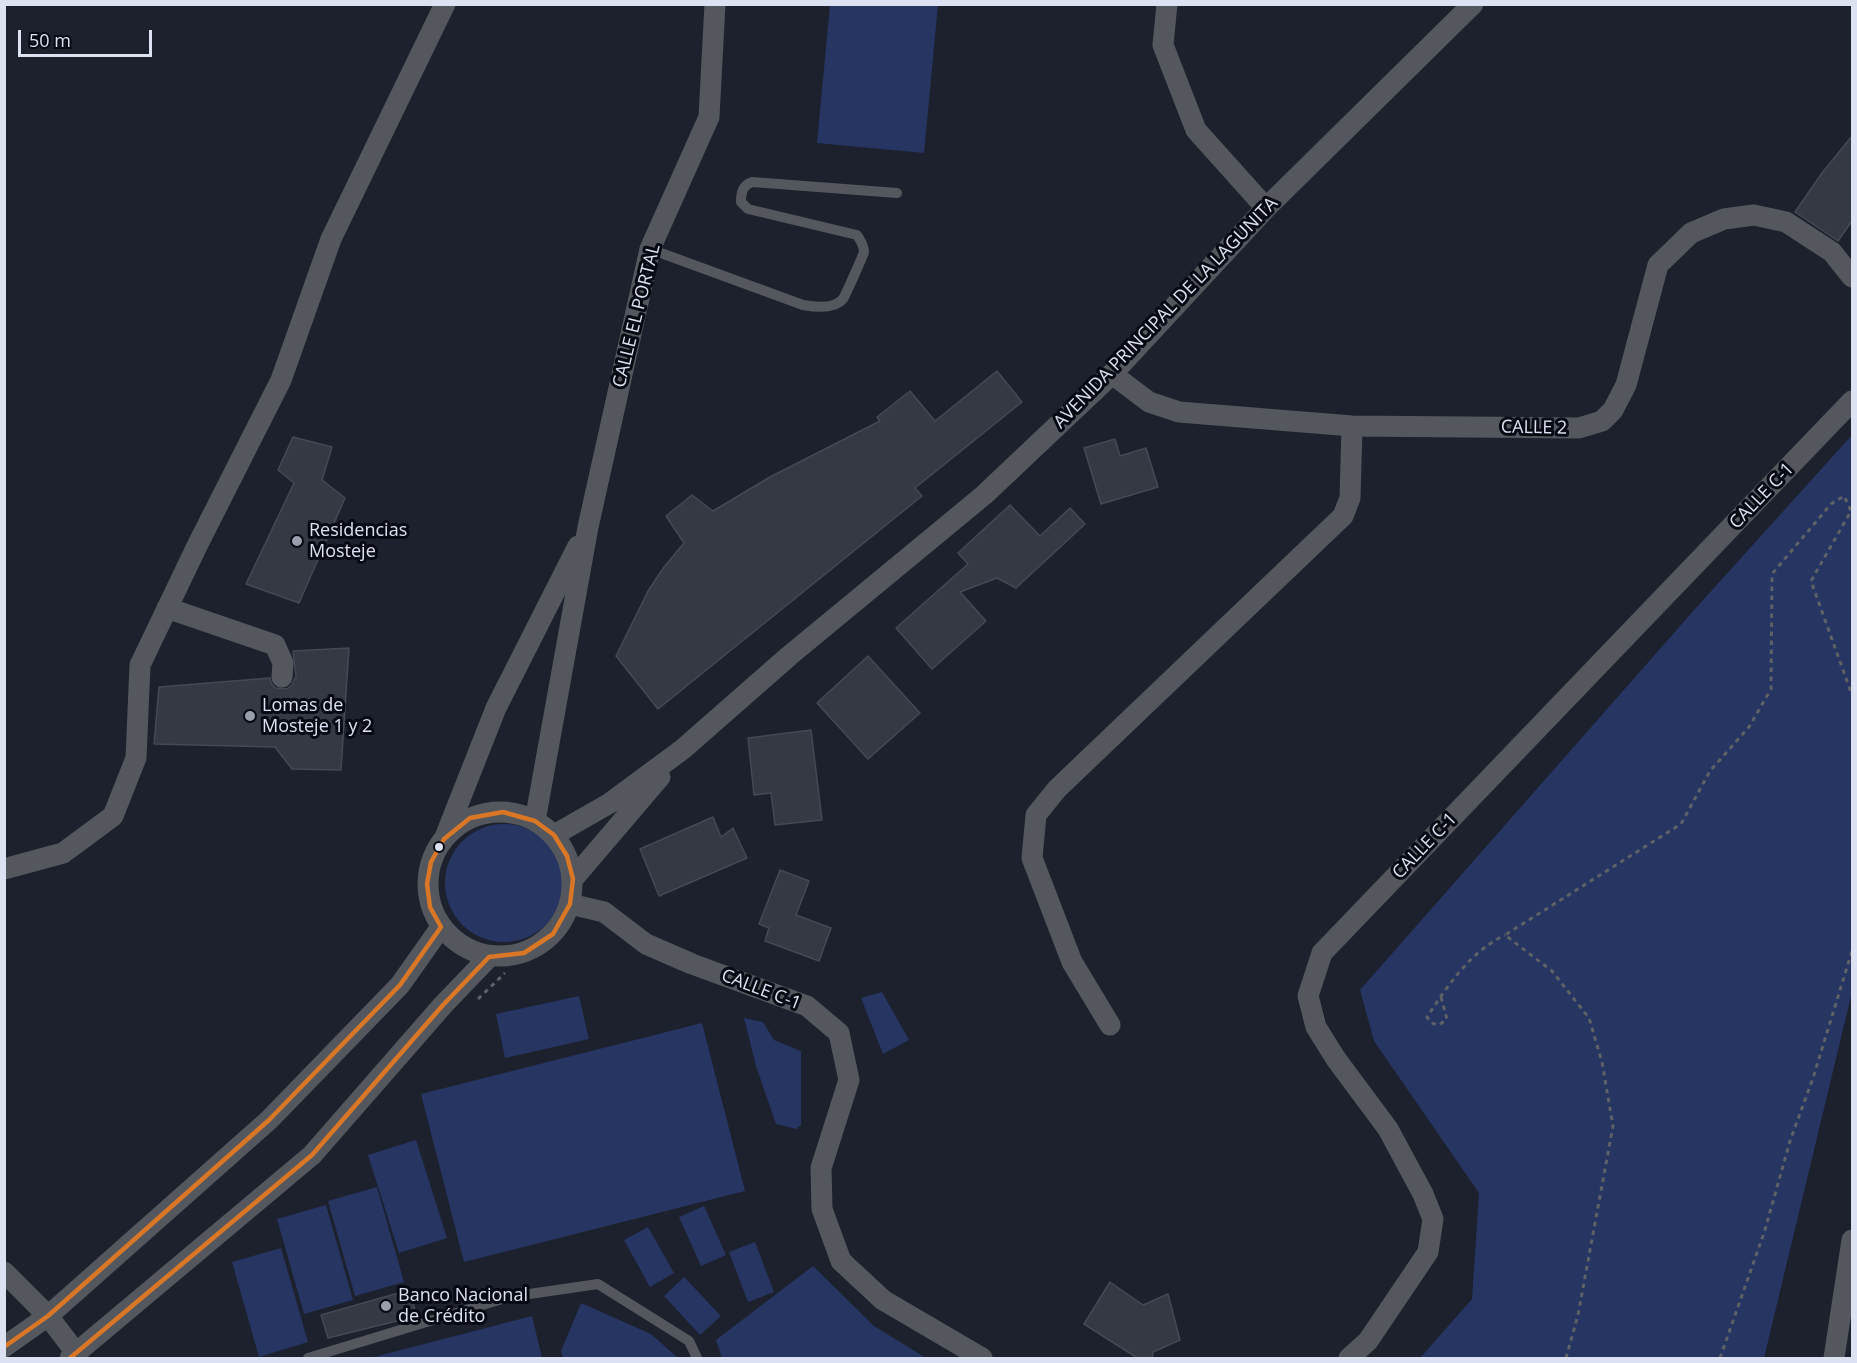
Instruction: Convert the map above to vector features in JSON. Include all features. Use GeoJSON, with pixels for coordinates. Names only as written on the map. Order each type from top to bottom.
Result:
{"type":"FeatureCollection","features":[{"type":"Feature","properties":{"kind":"street"},"geometry":{"type":"LineString","coordinates":[[4,869],[63,853],[113,816],[136,758],[140,665],[281,380],[331,239],[445,4]]}},
{"type":"Feature","properties":{"kind":"street","name":"CALLE EL PORTAL"},"geometry":{"type":"LineString","coordinates":[[535,821],[588,527],[650,249],[710,117],[715,4]]}},
{"type":"Feature","properties":{"kind":"street"},"geometry":{"type":"LineString","coordinates":[[1167,4],[1163,45],[1196,130],[1266,208]]}},
{"type":"Feature","properties":{"kind":"street","name":"AVENIDA PRINCIPAL DE LA LAGUNITA"},"geometry":{"type":"LineString","coordinates":[[554,835],[610,803],[683,749],[789,656],[984,495],[1112,374],[1266,208],[1473,4]]}},
{"type":"Feature","properties":{"kind":"street","name":"CALLE 2"},"geometry":{"type":"LineString","coordinates":[[1112,374],[1149,402],[1179,412],[1352,426],[1579,428],[1602,421],[1613,410],[1626,385],[1658,265],[1691,233],[1724,219],[1754,215],[1786,222],[1832,252],[1852,277]]}},
{"type":"Feature","properties":{"kind":"street","name":"CALLE C-1"},"geometry":{"type":"LineString","coordinates":[[1349,1359],[1368,1341],[1428,1252],[1433,1219],[1423,1194],[1388,1129],[1336,1059],[1316,1027],[1308,996],[1323,953],[1852,401]]}},
{"type":"Feature","properties":{"kind":"street"},"geometry":{"type":"LineString","coordinates":[[1110,1025],[1072,962],[1032,858],[1036,815],[1057,789],[1343,516],[1350,498],[1352,426]]}},
{"type":"Feature","properties":{"kind":"street","name":"CALLE EL PORTAL"},"geometry":{"type":"LineString","coordinates":[[444,839],[496,708],[588,527]]}},
{"type":"Feature","properties":{"kind":"street"},"geometry":{"type":"LineString","coordinates":[[167,608],[275,645],[283,663],[282,677]]}},
{"type":"Feature","properties":{"kind":"street","name":"AVENIDA PRINCIPAL DE LA LAGUNITA"},"geometry":{"type":"LineString","coordinates":[[573,879],[683,749]]}},
{"type":"Feature","properties":{"kind":"street"},"geometry":{"type":"LineString","coordinates":[[503,812],[535,821],[554,835],[567,856],[573,879],[570,904],[553,934],[524,953],[489,957],[441,927],[430,907],[427,884],[431,862],[444,839],[470,818],[503,812]]}},
{"type":"Feature","properties":{"kind":"street","name":"CALLE C-1"},"geometry":{"type":"LineString","coordinates":[[570,904],[604,912],[646,944],[683,960],[807,1006],[839,1033],[849,1080],[821,1168],[822,1209],[841,1261],[883,1300],[982,1359]]}},
{"type":"Feature","properties":{"kind":"street"},"geometry":{"type":"LineString","coordinates":[[4,1347],[48,1316],[269,1120],[400,985],[441,927]]}},
{"type":"Feature","properties":{"kind":"street"},"geometry":{"type":"LineString","coordinates":[[4,1272],[48,1316],[73,1356],[312,1155],[443,1005],[489,957]]}},
{"type":"Feature","properties":{"kind":"street"},"geometry":{"type":"LineString","coordinates":[[1834,1359],[1852,1240]]}},
{"type":"Feature","properties":{"kind":"lane"},"geometry":{"type":"LineString","coordinates":[[650,249],[802,305],[817,308],[831,305],[842,300],[864,252],[862,242],[857,235],[748,208],[741,202],[743,189],[747,184],[752,183],[897,193]]}},
{"type":"Feature","properties":{"kind":"lane"},"geometry":{"type":"LineString","coordinates":[[308,1359],[509,1297],[598,1284],[689,1341],[697,1359]]}},
{"type":"Feature","properties":{"kind":"path"},"geometry":{"type":"LineString","coordinates":[[1441,997],[1447,1019],[1439,1025],[1431,1023],[1427,1017],[1441,997],[1466,963],[1486,945],[1681,824],[1710,771],[1749,727],[1771,689],[1772,574],[1831,504],[1844,496],[1851,511],[1811,581],[1852,695]]}},
{"type":"Feature","properties":{"kind":"path"},"geometry":{"type":"LineString","coordinates":[[1505,935],[1552,971],[1589,1018],[1602,1062],[1613,1126],[1578,1315],[1566,1359]]}},
{"type":"Feature","properties":{"kind":"path"},"geometry":{"type":"LineString","coordinates":[[1720,1359],[1765,1230],[1790,1141],[1813,1078],[1852,951]]}},
{"type":"Feature","properties":{"kind":"shaded area"},"geometry":{"type":"Polygon","coordinates":[[[830,5],[938,5],[924,153],[817,143],[830,5]]]}},
{"type":"Feature","properties":{"kind":"shaded area"},"geometry":{"type":"Polygon","coordinates":[[[1852,435],[1852,992],[1764,1358],[1420,1358],[1472,1299],[1479,1193],[1374,1041],[1360,990],[1695,609],[1852,435]]]}},
{"type":"Feature","properties":{"kind":"shaded area"},"geometry":{"type":"Polygon","coordinates":[[[504,824],[527,828],[546,841],[559,860],[563,883],[559,906],[546,925],[527,938],[504,942],[481,938],[462,925],[449,906],[445,883],[449,860],[462,841],[481,828],[504,824]]]}},
{"type":"Feature","properties":{"kind":"shaded area"},"geometry":{"type":"Polygon","coordinates":[[[882,992],[909,1040],[883,1054],[861,998],[882,992]]]}},
{"type":"Feature","properties":{"kind":"shaded area"},"geometry":{"type":"Polygon","coordinates":[[[579,996],[589,1039],[505,1058],[496,1014],[579,996]]]}},
{"type":"Feature","properties":{"kind":"shaded area"},"geometry":{"type":"Polygon","coordinates":[[[744,1018],[763,1022],[774,1040],[801,1051],[801,1125],[796,1129],[776,1124],[756,1066],[744,1018]]]}},
{"type":"Feature","properties":{"kind":"shaded area"},"geometry":{"type":"Polygon","coordinates":[[[702,1023],[745,1191],[464,1262],[421,1094],[702,1023]]]}},
{"type":"Feature","properties":{"kind":"shaded area"},"geometry":{"type":"Polygon","coordinates":[[[416,1140],[447,1238],[399,1253],[368,1155],[416,1140]]]}},
{"type":"Feature","properties":{"kind":"shaded area"},"geometry":{"type":"Polygon","coordinates":[[[377,1187],[404,1282],[355,1296],[328,1201],[377,1187]]]}},
{"type":"Feature","properties":{"kind":"shaded area"},"geometry":{"type":"Polygon","coordinates":[[[326,1205],[353,1300],[304,1314],[277,1219],[326,1205]]]}},
{"type":"Feature","properties":{"kind":"shaded area"},"geometry":{"type":"Polygon","coordinates":[[[704,1206],[726,1255],[701,1266],[679,1217],[704,1206]]]}},
{"type":"Feature","properties":{"kind":"shaded area"},"geometry":{"type":"Polygon","coordinates":[[[648,1227],[674,1273],[650,1287],[624,1240],[648,1227]]]}},
{"type":"Feature","properties":{"kind":"shaded area"},"geometry":{"type":"Polygon","coordinates":[[[755,1242],[774,1292],[748,1302],[729,1252],[755,1242]]]}},
{"type":"Feature","properties":{"kind":"shaded area"},"geometry":{"type":"Polygon","coordinates":[[[281,1248],[308,1342],[259,1357],[232,1262],[281,1248]]]}},
{"type":"Feature","properties":{"kind":"shaded area"},"geometry":{"type":"Polygon","coordinates":[[[813,1266],[874,1326],[926,1358],[722,1358],[716,1340],[813,1266]]]}},
{"type":"Feature","properties":{"kind":"shaded area"},"geometry":{"type":"Polygon","coordinates":[[[684,1277],[721,1316],[700,1335],[664,1296],[684,1277]]]}},
{"type":"Feature","properties":{"kind":"shaded area"},"geometry":{"type":"Polygon","coordinates":[[[581,1303],[651,1334],[678,1358],[563,1358],[561,1351],[581,1303]]]}},
{"type":"Feature","properties":{"kind":"shaded area"},"geometry":{"type":"Polygon","coordinates":[[[532,1316],[542,1358],[374,1358],[374,1357],[532,1316]]]}},
{"type":"Feature","properties":{"kind":"building"},"geometry":{"type":"Polygon","coordinates":[[[1852,136],[1852,221],[1838,241],[1795,212],[1822,173],[1852,136]]]}},
{"type":"Feature","properties":{"kind":"building"},"geometry":{"type":"Polygon","coordinates":[[[997,371],[1022,402],[915,488],[922,496],[658,709],[616,656],[648,591],[684,543],[666,516],[692,495],[713,511],[770,477],[880,421],[877,417],[910,391],[935,421],[997,371]]]}},
{"type":"Feature","properties":{"kind":"building","name":"Residencias Mosteje"},"geometry":{"type":"Polygon","coordinates":[[[293,437],[332,447],[322,480],[345,498],[299,603],[246,584],[294,483],[278,470],[293,437]]]}},
{"type":"Feature","properties":{"kind":"building"},"geometry":{"type":"Polygon","coordinates":[[[1115,439],[1120,456],[1146,448],[1158,487],[1101,504],[1084,448],[1115,439]]]}},
{"type":"Feature","properties":{"kind":"building"},"geometry":{"type":"Polygon","coordinates":[[[1010,505],[1040,536],[1070,508],[1085,524],[1016,588],[997,578],[960,592],[986,621],[932,669],[896,628],[968,564],[958,553],[1010,505]]]}},
{"type":"Feature","properties":{"kind":"building","name":"Lomas de Mosteje 1 y 2"},"geometry":{"type":"Polygon","coordinates":[[[349,648],[341,770],[292,769],[275,747],[154,744],[159,687],[270,678],[275,688],[287,689],[292,685],[296,676],[293,651],[349,648]]]}},
{"type":"Feature","properties":{"kind":"building"},"geometry":{"type":"Polygon","coordinates":[[[868,656],[920,713],[868,759],[817,703],[868,656]]]}},
{"type":"Feature","properties":{"kind":"building"},"geometry":{"type":"Polygon","coordinates":[[[811,730],[822,820],[775,825],[771,793],[754,795],[748,738],[811,730]]]}},
{"type":"Feature","properties":{"kind":"building"},"geometry":{"type":"Polygon","coordinates":[[[713,817],[721,837],[733,828],[747,858],[659,896],[640,849],[713,817]]]}},
{"type":"Feature","properties":{"kind":"building"},"geometry":{"type":"Polygon","coordinates":[[[780,870],[809,881],[796,915],[831,928],[819,961],[765,941],[769,928],[759,924],[780,870]]]}},
{"type":"Feature","properties":{"kind":"building"},"geometry":{"type":"Polygon","coordinates":[[[1110,1282],[1143,1305],[1168,1294],[1180,1340],[1153,1352],[1152,1359],[1139,1359],[1084,1324],[1110,1282]]]}},
{"type":"Feature","properties":{"kind":"building"},"geometry":{"type":"Polygon","coordinates":[[[409,1290],[417,1316],[328,1338],[321,1315],[409,1290]]]}},
{"type":"Feature","properties":{"kind":"transit line"},"geometry":{"type":"LineString","coordinates":[[4,1347],[48,1316],[269,1120],[400,985],[441,927],[430,907],[427,884],[431,862],[444,839],[470,818],[503,812],[535,821],[554,835],[567,856],[573,879],[570,904],[553,934],[524,953],[489,957],[443,1005],[312,1155],[70,1358]]}},
{"type":"Feature","properties":{"kind":"place","name":"Residencias Mosteje"},"geometry":{"type":"Point","coordinates":[297,541]}},
{"type":"Feature","properties":{"kind":"place","name":"Lomas de Mosteje 1 y 2"},"geometry":{"type":"Point","coordinates":[250,716]}},
{"type":"Feature","properties":{"kind":"place","name":"Banco Nacional de Crédito"},"geometry":{"type":"Point","coordinates":[386,1306]}}]}
